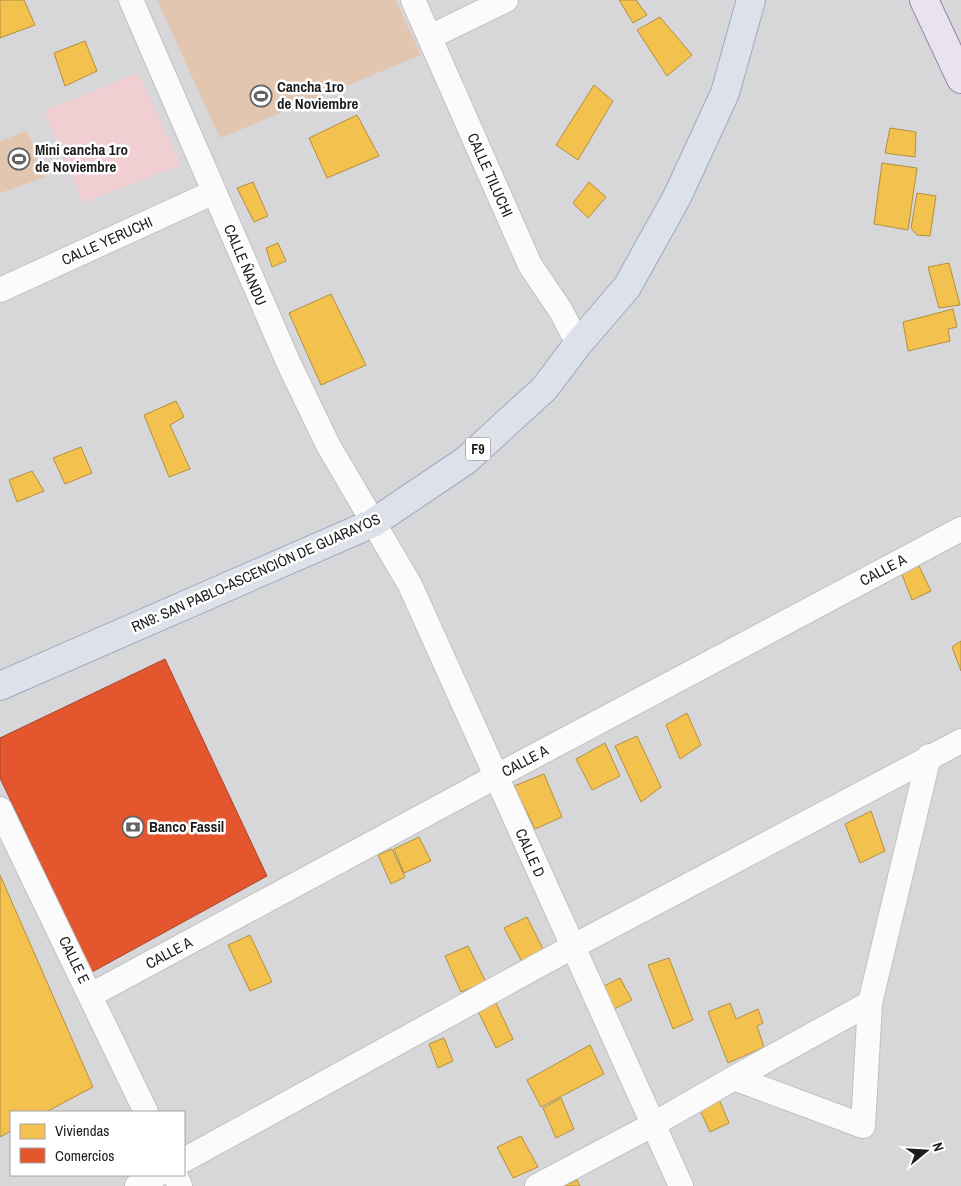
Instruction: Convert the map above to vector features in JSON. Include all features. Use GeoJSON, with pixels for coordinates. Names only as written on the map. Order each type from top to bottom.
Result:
{"type":"FeatureCollection","features":[{"type":"Feature","properties":{"kind":"highway","name":"RN9: SAN PABLO-ASCENCIÓN DE GUARAYOS"},"geometry":{"type":"LineString","coordinates":[[0,686],[373,523],[465,461],[544,389],[578,344],[627,287],[677,197],[725,93],[751,0]]}},
{"type":"Feature","properties":{"kind":"main road"},"geometry":{"type":"LineString","coordinates":[[924,0],[958,62]]}},
{"type":"Feature","properties":{"kind":"street","name":"CALLE ÑANDU"},"geometry":{"type":"LineString","coordinates":[[131,0],[289,364],[328,445],[373,523]]}},
{"type":"Feature","properties":{"kind":"street","name":"CALLE TILUCHI"},"geometry":{"type":"LineString","coordinates":[[413,0],[530,265],[561,311],[578,344]]}},
{"type":"Feature","properties":{"kind":"street"},"geometry":{"type":"LineString","coordinates":[[430,37],[506,0]]}},
{"type":"Feature","properties":{"kind":"street","name":"CALLE YERUCHI"},"geometry":{"type":"LineString","coordinates":[[0,290],[214,192]]}},
{"type":"Feature","properties":{"kind":"street","name":"CALLE D"},"geometry":{"type":"LineString","coordinates":[[373,523],[410,585],[681,1186]]}},
{"type":"Feature","properties":{"kind":"street","name":"CALLE A"},"geometry":{"type":"LineString","coordinates":[[91,995],[961,529]]}},
{"type":"Feature","properties":{"kind":"street"},"geometry":{"type":"LineString","coordinates":[[185,1159],[572,947],[961,740]]}},
{"type":"Feature","properties":{"kind":"street"},"geometry":{"type":"LineString","coordinates":[[734,1078],[863,1126],[870,1003],[929,756]]}},
{"type":"Feature","properties":{"kind":"street","name":"CALLE E"},"geometry":{"type":"LineString","coordinates":[[0,809],[146,1111]]}},
{"type":"Feature","properties":{"kind":"street"},"geometry":{"type":"LineString","coordinates":[[537,1186],[654,1124],[870,1003]]}},
{"type":"Feature","properties":{"kind":"street"},"geometry":{"type":"LineString","coordinates":[[137,1186],[155,1176]]}},
{"type":"Feature","properties":{"kind":"shaded area"},"geometry":{"type":"Polygon","coordinates":[[[0,0],[961,0],[961,1186],[0,1186],[0,0]]]}},
{"type":"Feature","properties":{"kind":"shaded area","name":"Cancha 1ro de Noviembre"},"geometry":{"type":"Polygon","coordinates":[[[157,0],[396,0],[421,55],[220,138],[157,0]]]}},
{"type":"Feature","properties":{"kind":"shaded area"},"geometry":{"type":"Polygon","coordinates":[[[138,73],[181,165],[83,203],[44,111],[138,73]]]}},
{"type":"Feature","properties":{"kind":"shaded area","name":"Mini cancha 1ro de Noviembre"},"geometry":{"type":"Polygon","coordinates":[[[27,131],[45,177],[0,193],[0,141],[27,131]]]}},
{"type":"Feature","properties":{"kind":"building: Viviendas"},"geometry":{"type":"Polygon","coordinates":[[[0,0],[24,0],[35,25],[0,38],[0,0]]]}},
{"type":"Feature","properties":{"kind":"building: Viviendas"},"geometry":{"type":"Polygon","coordinates":[[[619,0],[636,0],[647,15],[633,23],[619,0]]]}},
{"type":"Feature","properties":{"kind":"building: Viviendas"},"geometry":{"type":"Polygon","coordinates":[[[660,17],[692,55],[667,76],[637,30],[660,17]]]}},
{"type":"Feature","properties":{"kind":"building: Viviendas"},"geometry":{"type":"Polygon","coordinates":[[[85,41],[97,71],[65,86],[54,53],[85,41]]]}},
{"type":"Feature","properties":{"kind":"building: Viviendas"},"geometry":{"type":"Polygon","coordinates":[[[594,85],[613,101],[578,160],[556,145],[594,85]]]}},
{"type":"Feature","properties":{"kind":"building: Viviendas"},"geometry":{"type":"Polygon","coordinates":[[[357,115],[379,156],[327,178],[309,138],[357,115]]]}},
{"type":"Feature","properties":{"kind":"building: Viviendas"},"geometry":{"type":"Polygon","coordinates":[[[890,128],[916,132],[915,157],[885,153],[890,128]]]}},
{"type":"Feature","properties":{"kind":"building: Viviendas"},"geometry":{"type":"Polygon","coordinates":[[[882,163],[917,168],[908,230],[874,224],[882,163]]]}},
{"type":"Feature","properties":{"kind":"building: Viviendas"},"geometry":{"type":"Polygon","coordinates":[[[253,182],[268,216],[254,222],[237,188],[253,182]]]}},
{"type":"Feature","properties":{"kind":"building: Viviendas"},"geometry":{"type":"Polygon","coordinates":[[[589,182],[606,197],[588,218],[573,203],[589,182]]]}},
{"type":"Feature","properties":{"kind":"building: Viviendas"},"geometry":{"type":"Polygon","coordinates":[[[917,193],[936,196],[930,236],[917,235],[911,228],[917,193]]]}},
{"type":"Feature","properties":{"kind":"building: Viviendas"},"geometry":{"type":"Polygon","coordinates":[[[278,243],[286,261],[272,267],[266,248],[278,243]]]}},
{"type":"Feature","properties":{"kind":"building: Viviendas"},"geometry":{"type":"Polygon","coordinates":[[[949,263],[960,305],[939,308],[928,267],[949,263]]]}},
{"type":"Feature","properties":{"kind":"building: Viviendas"},"geometry":{"type":"Polygon","coordinates":[[[331,294],[366,365],[321,385],[289,313],[331,294]]]}},
{"type":"Feature","properties":{"kind":"building: Viviendas"},"geometry":{"type":"Polygon","coordinates":[[[953,309],[957,327],[948,329],[950,341],[908,351],[903,322],[953,309]]]}},
{"type":"Feature","properties":{"kind":"building: Viviendas"},"geometry":{"type":"Polygon","coordinates":[[[176,401],[184,417],[170,425],[190,469],[169,477],[144,415],[176,401]]]}},
{"type":"Feature","properties":{"kind":"building: Viviendas"},"geometry":{"type":"Polygon","coordinates":[[[81,447],[92,473],[65,484],[53,458],[81,447]]]}},
{"type":"Feature","properties":{"kind":"building: Viviendas"},"geometry":{"type":"Polygon","coordinates":[[[32,471],[44,491],[17,502],[9,480],[32,471]]]}},
{"type":"Feature","properties":{"kind":"building: Viviendas"},"geometry":{"type":"Polygon","coordinates":[[[918,564],[931,591],[912,600],[901,572],[918,564]]]}},
{"type":"Feature","properties":{"kind":"building: Viviendas"},"geometry":{"type":"Polygon","coordinates":[[[961,641],[961,671],[952,647],[961,641]]]}},
{"type":"Feature","properties":{"kind":"building: Viviendas"},"geometry":{"type":"Polygon","coordinates":[[[687,713],[701,745],[680,759],[666,725],[687,713]]]}},
{"type":"Feature","properties":{"kind":"building: Viviendas"},"geometry":{"type":"Polygon","coordinates":[[[637,736],[661,787],[641,802],[615,746],[637,736]]]}},
{"type":"Feature","properties":{"kind":"building: Viviendas"},"geometry":{"type":"Polygon","coordinates":[[[605,743],[620,776],[592,790],[576,759],[605,743]]]}},
{"type":"Feature","properties":{"kind":"building: Viviendas"},"geometry":{"type":"Polygon","coordinates":[[[544,774],[562,817],[535,829],[514,786],[544,774]]]}},
{"type":"Feature","properties":{"kind":"building: Viviendas"},"geometry":{"type":"Polygon","coordinates":[[[871,811],[885,851],[860,863],[845,824],[871,811]]]}},
{"type":"Feature","properties":{"kind":"building: Viviendas"},"geometry":{"type":"Polygon","coordinates":[[[419,837],[431,861],[404,873],[394,849],[419,837]]]}},
{"type":"Feature","properties":{"kind":"building: Viviendas"},"geometry":{"type":"Polygon","coordinates":[[[392,849],[405,877],[391,884],[378,855],[392,849]]]}},
{"type":"Feature","properties":{"kind":"building: Viviendas"},"geometry":{"type":"Polygon","coordinates":[[[0,875],[93,1087],[48,1111],[10,1111],[10,1132],[0,1137],[0,875]]]}},
{"type":"Feature","properties":{"kind":"building: Viviendas"},"geometry":{"type":"Polygon","coordinates":[[[527,917],[543,949],[522,962],[504,928],[527,917]]]}},
{"type":"Feature","properties":{"kind":"building: Viviendas"},"geometry":{"type":"Polygon","coordinates":[[[250,935],[272,982],[250,991],[228,945],[250,935]]]}},
{"type":"Feature","properties":{"kind":"building: Viviendas"},"geometry":{"type":"Polygon","coordinates":[[[468,946],[486,982],[461,992],[445,956],[468,946]]]}},
{"type":"Feature","properties":{"kind":"building: Viviendas"},"geometry":{"type":"Polygon","coordinates":[[[669,958],[693,1020],[673,1029],[648,965],[669,958]]]}},
{"type":"Feature","properties":{"kind":"building: Viviendas"},"geometry":{"type":"Polygon","coordinates":[[[620,978],[632,1000],[614,1009],[604,986],[620,978]]]}},
{"type":"Feature","properties":{"kind":"building: Viviendas"},"geometry":{"type":"Polygon","coordinates":[[[496,1003],[513,1039],[496,1048],[478,1011],[496,1003]]]}},
{"type":"Feature","properties":{"kind":"building: Viviendas"},"geometry":{"type":"Polygon","coordinates":[[[730,1003],[736,1019],[758,1009],[763,1023],[757,1026],[764,1047],[728,1063],[708,1012],[730,1003]]]}},
{"type":"Feature","properties":{"kind":"building: Viviendas"},"geometry":{"type":"Polygon","coordinates":[[[444,1038],[453,1061],[438,1068],[429,1044],[444,1038]]]}},
{"type":"Feature","properties":{"kind":"building: Viviendas"},"geometry":{"type":"Polygon","coordinates":[[[590,1045],[604,1074],[541,1107],[527,1080],[590,1045]]]}},
{"type":"Feature","properties":{"kind":"building: Viviendas"},"geometry":{"type":"Polygon","coordinates":[[[561,1098],[574,1129],[556,1138],[543,1108],[561,1098]]]}},
{"type":"Feature","properties":{"kind":"building: Viviendas"},"geometry":{"type":"Polygon","coordinates":[[[719,1099],[729,1123],[710,1132],[700,1110],[719,1099]]]}},
{"type":"Feature","properties":{"kind":"building: Viviendas"},"geometry":{"type":"Polygon","coordinates":[[[521,1136],[538,1167],[513,1178],[497,1147],[521,1136]]]}},
{"type":"Feature","properties":{"kind":"building: Viviendas"},"geometry":{"type":"Polygon","coordinates":[[[577,1180],[580,1186],[564,1186],[577,1180]]]}},
{"type":"Feature","properties":{"kind":"building: Comercios","name":"Banco Fassil"},"geometry":{"type":"Polygon","coordinates":[[[165,659],[267,876],[92,972],[0,778],[0,738],[165,659]]]}},
{"type":"Feature","properties":{"kind":"place","name":"Cancha 1ro de Noviembre"},"geometry":{"type":"Point","coordinates":[261,96]}},
{"type":"Feature","properties":{"kind":"place","name":"Mini cancha 1ro de Noviembre"},"geometry":{"type":"Point","coordinates":[19,159]}},
{"type":"Feature","properties":{"kind":"place","name":"Banco Fassil"},"geometry":{"type":"Point","coordinates":[133,827]}}]}
